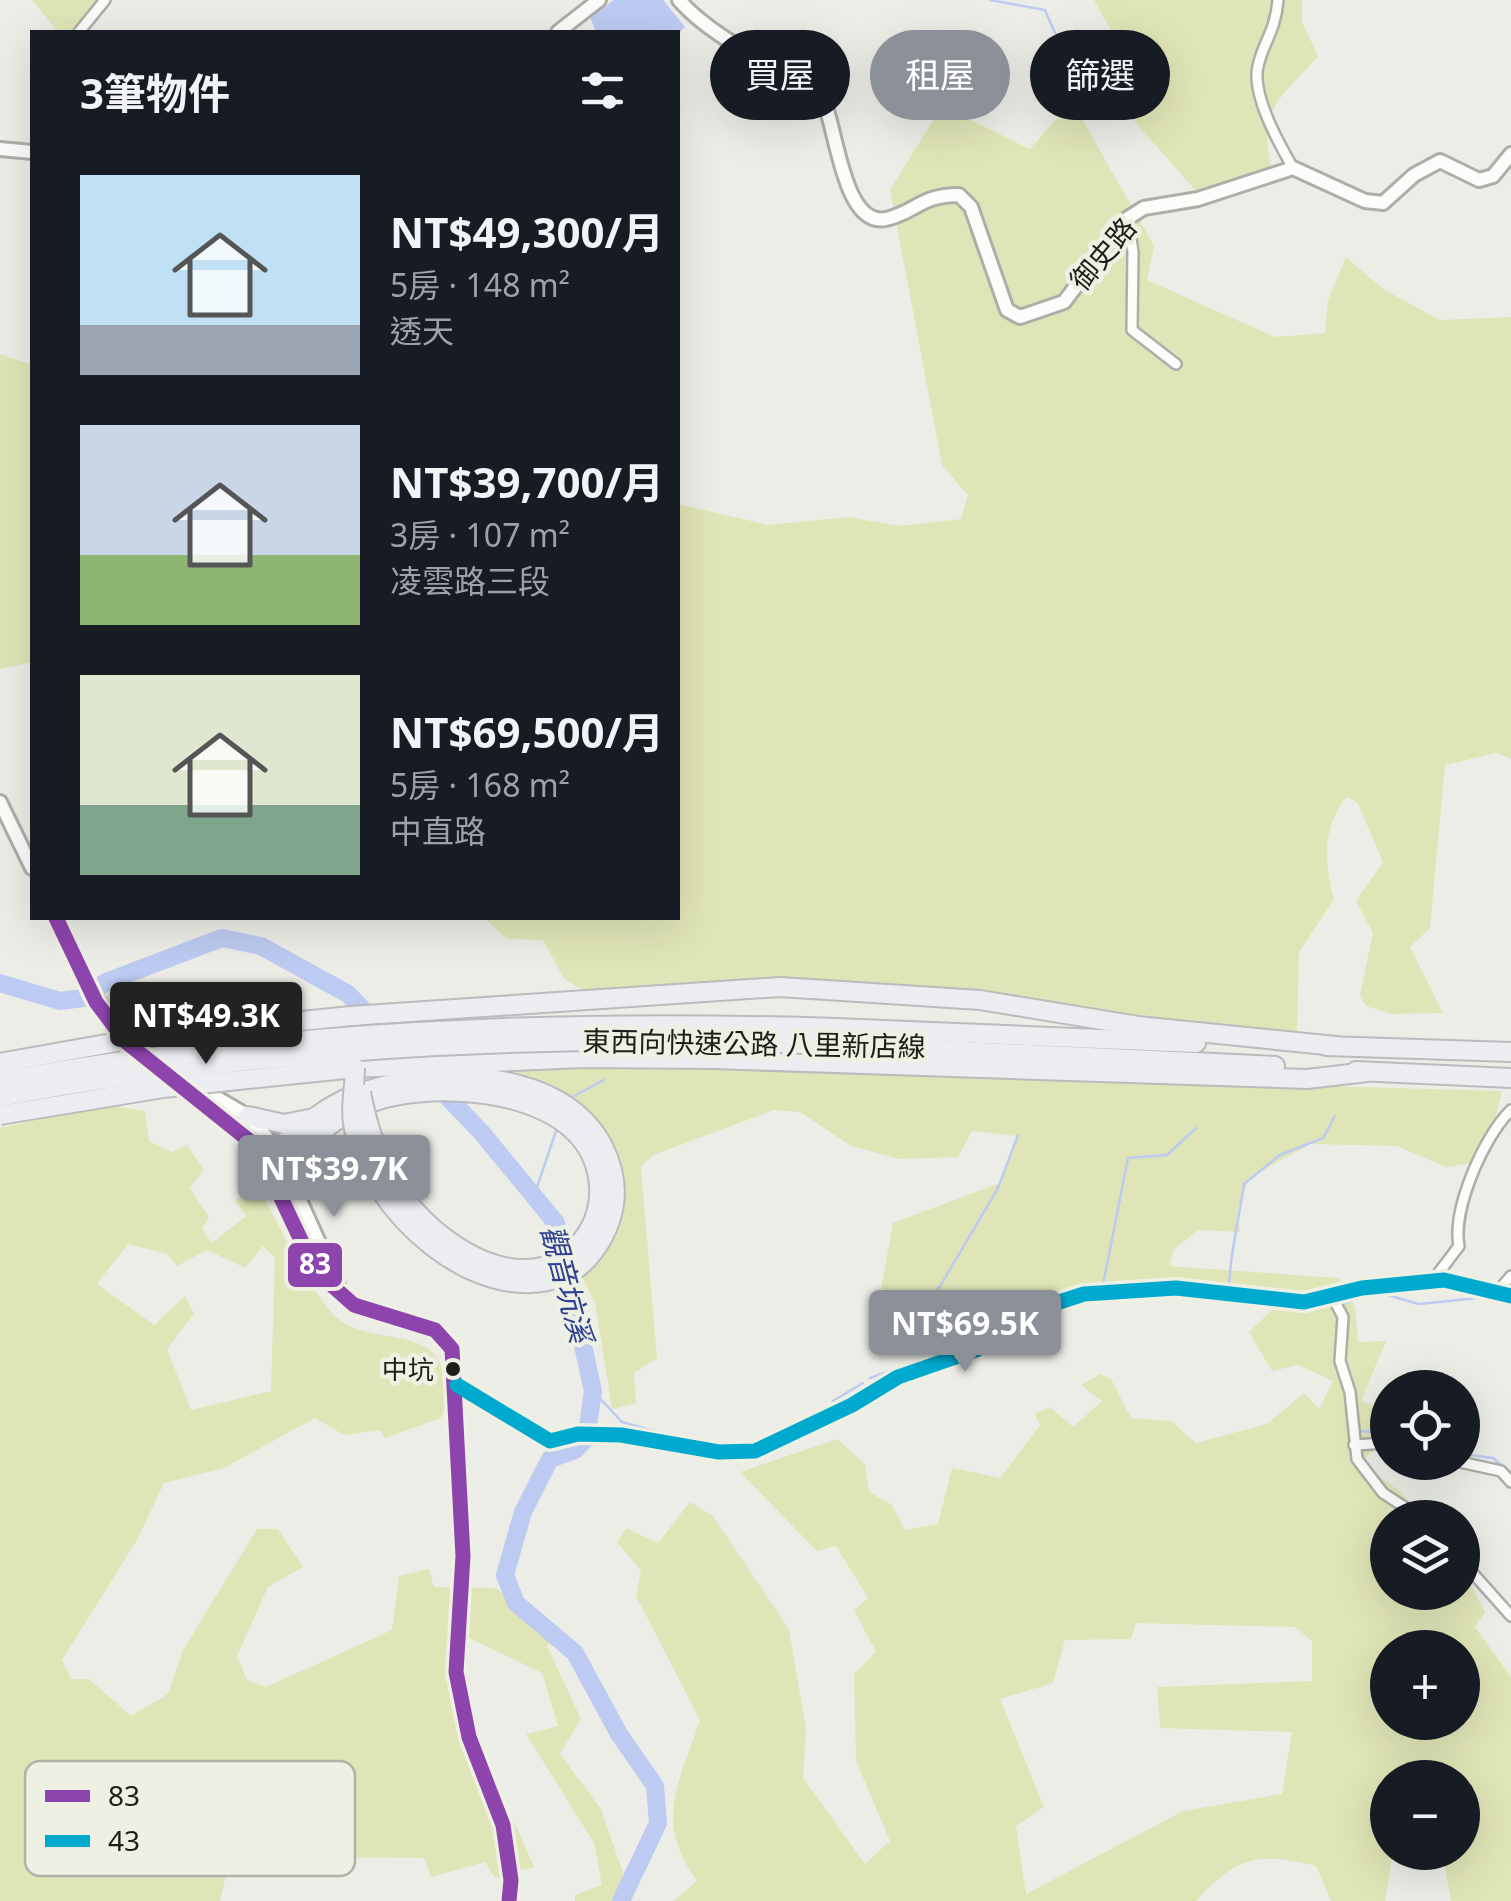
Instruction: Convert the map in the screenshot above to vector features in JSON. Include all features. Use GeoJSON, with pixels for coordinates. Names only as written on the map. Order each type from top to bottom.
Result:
{"type":"FeatureCollection","features":[{"type":"Feature","properties":{"kind":"highway"},"geometry":{"type":"LineString","coordinates":[[0,1063],[151,1036],[351,1016],[780,987],[980,1000],[1138,1026],[1336,1046]]}},
{"type":"Feature","properties":{"kind":"highway"},"geometry":{"type":"LineString","coordinates":[[248,1116],[284,1124],[310,1118],[353,1096],[399,1089],[490,1080],[541,1094],[579,1115],[607,1155],[615,1192],[608,1228],[587,1260],[558,1278],[523,1284],[480,1274],[433,1246],[397,1212],[371,1170],[352,1123],[356,1068],[351,1016]]}},
{"type":"Feature","properties":{"kind":"highway","name":"東西向快速公路 八里新店線"},"geometry":{"type":"LineString","coordinates":[[0,1081],[270,1042],[580,1024],[1511,1078]]}},
{"type":"Feature","properties":{"kind":"highway","name":"東西向快速公路 八里新店線"},"geometry":{"type":"LineString","coordinates":[[0,1097],[270,1057],[580,1039],[989,1038],[1511,1052]]}},
{"type":"Feature","properties":{"kind":"highway"},"geometry":{"type":"LineString","coordinates":[[0,1115],[163,1088],[356,1068],[583,1058],[1307,1079],[1367,1072]]}},
{"type":"Feature","properties":{"kind":"highway"},"geometry":{"type":"LineString","coordinates":[[275,1161],[330,1123],[399,1089]]}},
{"type":"Feature","properties":{"kind":"highway"},"geometry":{"type":"LineString","coordinates":[[275,1161],[310,1118]]}},
{"type":"Feature","properties":{"kind":"street"},"geometry":{"type":"LineString","coordinates":[[81,30],[105,0]]}},
{"type":"Feature","properties":{"kind":"street"},"geometry":{"type":"LineString","coordinates":[[561,30],[599,0]]}},
{"type":"Feature","properties":{"kind":"street","name":"御史路"},"geometry":{"type":"LineString","coordinates":[[678,0],[725,39],[764,58],[822,97],[847,183],[866,216],[890,218],[922,199],[959,195],[970,207],[1002,299],[1013,315],[1030,315],[1064,302],[1128,218],[1144,208],[1198,199],[1293,168]]}},
{"type":"Feature","properties":{"kind":"street"},"geometry":{"type":"LineString","coordinates":[[1278,0],[1276,29],[1258,67],[1258,78],[1271,130],[1293,168],[1365,201],[1383,204],[1426,166],[1440,161],[1479,180],[1494,176],[1511,154]]}},
{"type":"Feature","properties":{"kind":"street"},"geometry":{"type":"LineString","coordinates":[[0,150],[30,150]]}},
{"type":"Feature","properties":{"kind":"street"},"geometry":{"type":"LineString","coordinates":[[1128,218],[1133,252],[1132,330],[1176,364]]}},
{"type":"Feature","properties":{"kind":"street"},"geometry":{"type":"LineString","coordinates":[[0,802],[30,864]]}},
{"type":"Feature","properties":{"kind":"street"},"geometry":{"type":"LineString","coordinates":[[57,920],[96,1002],[141,1054],[182,1090],[236,1126],[275,1161]]}},
{"type":"Feature","properties":{"kind":"street"},"geometry":{"type":"LineString","coordinates":[[141,1054],[248,1116],[275,1161],[308,1254],[344,1296],[368,1312],[435,1330],[452,1349],[458,1385],[463,1592],[456,1672],[469,1737],[503,1825],[512,1880],[509,1901]]}},
{"type":"Feature","properties":{"kind":"street"},"geometry":{"type":"LineString","coordinates":[[458,1385],[550,1440],[578,1434],[621,1435],[719,1452],[755,1451],[781,1441],[898,1377],[935,1360],[976,1350],[1050,1305],[1084,1294],[1176,1288],[1262,1300],[1333,1298],[1362,1288],[1434,1279],[1459,1246],[1456,1233],[1475,1167],[1497,1124],[1511,1110]]}},
{"type":"Feature","properties":{"kind":"street"},"geometry":{"type":"LineString","coordinates":[[1416,1280],[1444,1280],[1504,1293],[1511,1276]]}},
{"type":"Feature","properties":{"kind":"street"},"geometry":{"type":"LineString","coordinates":[[1333,1298],[1343,1317],[1340,1361],[1350,1392],[1357,1459],[1395,1500]]}},
{"type":"Feature","properties":{"kind":"street"},"geometry":{"type":"LineString","coordinates":[[1354,1445],[1370,1445]]}},
{"type":"Feature","properties":{"kind":"street"},"geometry":{"type":"LineString","coordinates":[[1480,1466],[1501,1471],[1511,1482]]}},
{"type":"Feature","properties":{"kind":"street"},"geometry":{"type":"LineString","coordinates":[[1480,1582],[1511,1616]]}},
{"type":"Feature","properties":{"kind":"green space"},"geometry":{"type":"Polygon","coordinates":[[[32,0],[105,0],[74,30],[56,30],[32,0]]]}},
{"type":"Feature","properties":{"kind":"green space"},"geometry":{"type":"Polygon","coordinates":[[[1094,0],[1302,0],[1302,22],[1318,56],[1283,94],[1270,117],[1271,166],[1250,181],[1197,192],[1133,120],[1170,120],[1170,30],[1109,28],[1094,0]]]}},
{"type":"Feature","properties":{"kind":"green space"},"geometry":{"type":"Polygon","coordinates":[[[933,120],[971,120],[1030,149],[1055,120],[1083,120],[1154,246],[1147,280],[1275,337],[1325,333],[1328,300],[1346,257],[1383,289],[1440,320],[1511,317],[1511,759],[1496,753],[1445,765],[1430,928],[1410,947],[1443,1013],[1392,1014],[1366,1006],[1360,995],[1373,933],[1356,901],[1383,862],[1357,802],[1346,797],[1333,821],[1327,846],[1334,899],[1299,952],[1297,1035],[796,980],[587,992],[564,979],[543,940],[507,939],[486,920],[680,920],[680,504],[768,525],[848,517],[900,526],[961,519],[968,495],[942,465],[890,190],[933,120]]]}},
{"type":"Feature","properties":{"kind":"green space"},"geometry":{"type":"Polygon","coordinates":[[[0,354],[30,364],[30,662],[0,669],[0,354]]]}},
{"type":"Feature","properties":{"kind":"green space"},"geometry":{"type":"Polygon","coordinates":[[[490,1061],[1502,1091],[1490,1139],[1471,1163],[1446,1167],[1397,1146],[1311,1144],[1250,1177],[1238,1208],[1240,1232],[1198,1230],[1174,1249],[1169,1266],[1338,1278],[1355,1307],[1358,1342],[1386,1341],[1374,1370],[1370,1370],[1361,1401],[1370,1404],[1370,1454],[1361,1464],[1370,1470],[1370,1480],[1384,1480],[1408,1500],[1370,1500],[1370,1610],[1480,1610],[1480,1602],[1485,1612],[1475,1627],[1477,1630],[1370,1630],[1370,1740],[1480,1740],[1480,1634],[1511,1677],[1511,1901],[1451,1901],[1445,1870],[1480,1870],[1480,1760],[1370,1760],[1370,1870],[1390,1870],[1385,1901],[1331,1901],[1316,1866],[1263,1859],[1237,1866],[1196,1901],[673,1901],[697,1881],[676,1839],[673,1820],[678,1783],[700,1720],[636,1596],[641,1571],[617,1542],[626,1528],[658,1543],[690,1502],[713,1516],[789,1629],[806,1729],[803,1778],[865,1864],[890,1841],[856,1761],[854,1674],[876,1652],[854,1610],[868,1598],[836,1546],[817,1551],[740,1472],[837,1439],[865,1464],[869,1492],[892,1505],[905,1530],[938,1524],[952,1468],[1000,1478],[1040,1425],[1035,1414],[1050,1407],[1073,1427],[1102,1401],[1081,1385],[1100,1374],[1111,1379],[1131,1418],[1171,1421],[1196,1443],[1267,1424],[1304,1393],[1319,1409],[1333,1381],[1299,1365],[1272,1371],[1249,1332],[1275,1307],[1189,1293],[1097,1295],[1044,1311],[994,1345],[933,1362],[918,1316],[881,1289],[893,1223],[1000,1183],[1016,1136],[972,1131],[958,1157],[899,1159],[851,1146],[800,1112],[774,1110],[653,1155],[641,1167],[657,1358],[634,1373],[636,1403],[612,1409],[595,1303],[580,1273],[608,1246],[619,1227],[624,1203],[620,1162],[611,1140],[597,1122],[538,1088],[490,1071],[490,1061]],[[1136,1623],[1131,1639],[1065,1640],[1053,1683],[1000,1699],[1044,1807],[1016,1826],[1026,1894],[1183,1811],[1282,1794],[1292,1732],[1160,1728],[1157,1687],[1312,1681],[1312,1641],[1295,1627],[1136,1623]]]}},
{"type":"Feature","properties":{"kind":"green space"},"geometry":{"type":"Polygon","coordinates":[[[107,1105],[145,1111],[149,1141],[171,1152],[187,1145],[204,1170],[190,1188],[209,1217],[202,1229],[212,1243],[246,1216],[235,1201],[256,1185],[331,1312],[362,1331],[415,1342],[429,1350],[439,1362],[445,1404],[441,1418],[385,1438],[380,1430],[344,1435],[315,1418],[224,1468],[164,1483],[137,1540],[62,1660],[71,1679],[89,1679],[131,1716],[168,1694],[183,1650],[257,1529],[278,1529],[303,1567],[268,1587],[237,1656],[247,1680],[266,1687],[392,1630],[399,1576],[429,1569],[434,1587],[496,1588],[556,1637],[547,1646],[581,1719],[560,1754],[601,1809],[626,1881],[618,1901],[575,1901],[575,1895],[602,1885],[594,1843],[526,1734],[558,1726],[542,1673],[465,1636],[447,1650],[452,1682],[534,1867],[495,1878],[485,1862],[431,1877],[424,1858],[355,1858],[355,1761],[25,1761],[25,1876],[226,1876],[220,1901],[0,1901],[0,1128],[107,1105]],[[128,1244],[97,1284],[154,1325],[185,1296],[194,1314],[167,1349],[191,1410],[271,1391],[275,1258],[263,1246],[245,1268],[207,1250],[177,1266],[167,1254],[128,1244]]]}},
{"type":"Feature","properties":{"kind":"water"},"geometry":{"type":"Polygon","coordinates":[[[614,0],[663,0],[685,27],[680,32],[595,30],[590,17],[614,0]]]}},
{"type":"Feature","properties":{"kind":"waterway"},"geometry":{"type":"LineString","coordinates":[[990,0],[1045,10],[1054,30]]}},
{"type":"Feature","properties":{"kind":"waterway","name":"觀音坑溪"},"geometry":{"type":"LineString","coordinates":[[0,983],[60,1001],[83,998],[106,982],[222,938],[261,946],[348,994],[395,1043]]}},
{"type":"Feature","properties":{"kind":"waterway"},"geometry":{"type":"LineString","coordinates":[[570,1098],[604,1080]]}},
{"type":"Feature","properties":{"kind":"waterway","name":"觀音坑溪"},"geometry":{"type":"LineString","coordinates":[[434,1083],[482,1133],[556,1223],[593,1391],[588,1427]]}},
{"type":"Feature","properties":{"kind":"waterway"},"geometry":{"type":"LineString","coordinates":[[1229,1287],[1244,1184],[1280,1155],[1323,1138],[1335,1116]]}},
{"type":"Feature","properties":{"kind":"waterway"},"geometry":{"type":"LineString","coordinates":[[534,1196],[557,1128]]}},
{"type":"Feature","properties":{"kind":"waterway"},"geometry":{"type":"LineString","coordinates":[[1103,1285],[1128,1158],[1167,1155],[1196,1128]]}},
{"type":"Feature","properties":{"kind":"waterway"},"geometry":{"type":"LineString","coordinates":[[937,1353],[925,1316],[929,1305],[998,1188],[1018,1135]]}},
{"type":"Feature","properties":{"kind":"waterway"},"geometry":{"type":"LineString","coordinates":[[1086,1288],[1162,1282]]}},
{"type":"Feature","properties":{"kind":"waterway"},"geometry":{"type":"LineString","coordinates":[[870,1378],[975,1341],[1036,1301],[1078,1289]]}},
{"type":"Feature","properties":{"kind":"waterway"},"geometry":{"type":"LineString","coordinates":[[1345,1303],[1376,1292],[1419,1304],[1478,1298]]}},
{"type":"Feature","properties":{"kind":"waterway"},"geometry":{"type":"LineString","coordinates":[[1279,1293],[1316,1293]]}},
{"type":"Feature","properties":{"kind":"waterway"},"geometry":{"type":"LineString","coordinates":[[1488,1300],[1511,1306]]}},
{"type":"Feature","properties":{"kind":"waterway"},"geometry":{"type":"LineString","coordinates":[[833,1401],[863,1383]]}},
{"type":"Feature","properties":{"kind":"waterway"},"geometry":{"type":"LineString","coordinates":[[593,1391],[622,1422],[682,1439]]}},
{"type":"Feature","properties":{"kind":"waterway"},"geometry":{"type":"LineString","coordinates":[[796,1425],[820,1410]]}},
{"type":"Feature","properties":{"kind":"waterway"},"geometry":{"type":"LineString","coordinates":[[1359,1431],[1370,1432]]}},
{"type":"Feature","properties":{"kind":"waterway","name":"觀音坑溪"},"geometry":{"type":"LineString","coordinates":[[586,1439],[575,1450],[550,1459],[523,1512],[505,1575],[516,1603],[575,1653],[619,1734],[655,1786],[658,1823],[621,1901]]}},
{"type":"Feature","properties":{"kind":"waterway"},"geometry":{"type":"LineString","coordinates":[[745,1445],[761,1441]]}},
{"type":"Feature","properties":{"kind":"waterway"},"geometry":{"type":"LineString","coordinates":[[700,1443],[727,1446]]}},
{"type":"Feature","properties":{"kind":"waterway"},"geometry":{"type":"LineString","coordinates":[[1480,1456],[1493,1458],[1511,1473]]}},
{"type":"Feature","properties":{"kind":"transit line","name":"83"},"geometry":{"type":"LineString","coordinates":[[57,920],[96,1002],[126,1042],[257,1147],[308,1255],[328,1282],[354,1305],[435,1330],[452,1349],[463,1556],[456,1672],[469,1737],[503,1825],[511,1880],[509,1901]]}},
{"type":"Feature","properties":{"kind":"transit line","name":"43"},"geometry":{"type":"LineString","coordinates":[[457,1385],[550,1441],[578,1434],[621,1435],[719,1452],[755,1451],[852,1405],[898,1377],[976,1350],[1050,1305],[1084,1294],[1176,1288],[1304,1302],[1362,1288],[1444,1280],[1511,1296]]}},
{"type":"Feature","properties":{"kind":"place","name":"中坑"},"geometry":{"type":"Point","coordinates":[453,1369]}}]}
